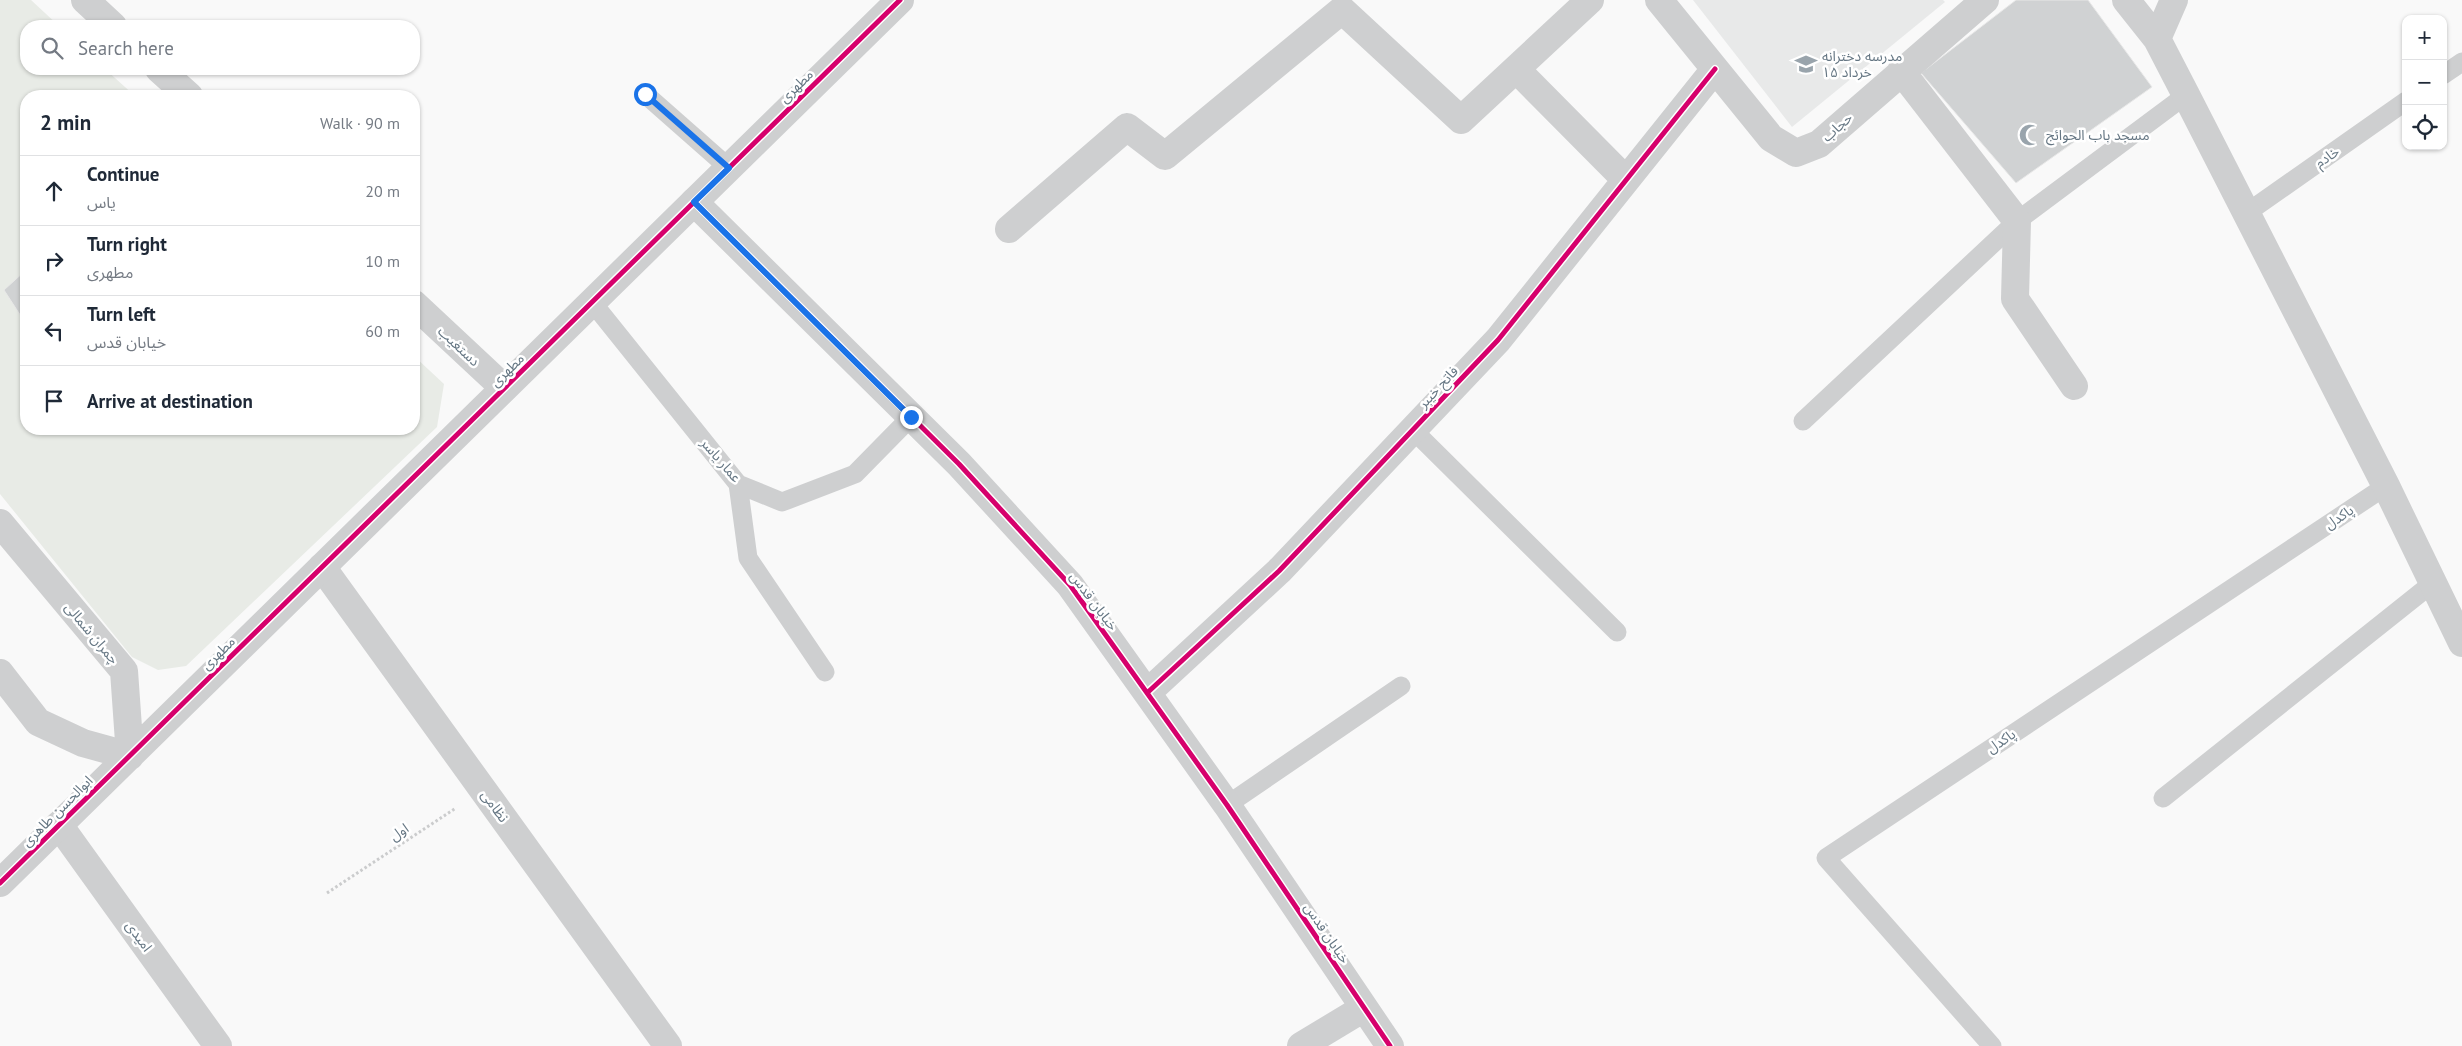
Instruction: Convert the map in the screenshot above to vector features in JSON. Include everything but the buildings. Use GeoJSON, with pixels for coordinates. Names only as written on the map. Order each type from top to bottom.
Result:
{"type":"FeatureCollection","features":[{"type":"Feature","properties":{"kind":"street"},"geometry":{"type":"LineString","coordinates":[[85,0],[107,20]]}},
{"type":"Feature","properties":{"kind":"street","name":"مطهری"},"geometry":{"type":"LineString","coordinates":[[130,756],[899,0]]}},
{"type":"Feature","properties":{"kind":"street"},"geometry":{"type":"LineString","coordinates":[[1010,229],[1127,127],[1165,156],[1339,5],[1461,120],[1590,0]]}},
{"type":"Feature","properties":{"kind":"street","name":"حجاب"},"geometry":{"type":"LineString","coordinates":[[1660,0],[1771,138],[1796,152],[1819,144],[1985,0]]}},
{"type":"Feature","properties":{"kind":"street"},"geometry":{"type":"LineString","coordinates":[[2126,0],[2157,39],[2248,212],[2434,582],[2462,642]]}},
{"type":"Feature","properties":{"kind":"street"},"geometry":{"type":"LineString","coordinates":[[2157,39],[2174,0]]}},
{"type":"Feature","properties":{"kind":"street"},"geometry":{"type":"LineString","coordinates":[[1516,69],[1626,180]]}},
{"type":"Feature","properties":{"kind":"street","name":"فاتح خیبر"},"geometry":{"type":"LineString","coordinates":[[1147,693],[1279,571],[1498,340],[1715,69]]}},
{"type":"Feature","properties":{"kind":"street"},"geometry":{"type":"LineString","coordinates":[[1901,71],[2017,221],[2015,299],[2074,386]]}},
{"type":"Feature","properties":{"kind":"street"},"geometry":{"type":"LineString","coordinates":[[166,75],[182,90]]}},
{"type":"Feature","properties":{"kind":"street","name":"خیابان قدس"},"geometry":{"type":"LineString","coordinates":[[694,202],[959,464],[1070,585],[1227,805],[1390,1046]]}},
{"type":"Feature","properties":{"kind":"street","name":"دستغیب"},"geometry":{"type":"LineString","coordinates":[[420,310],[504,388]]}},
{"type":"Feature","properties":{"kind":"street","name":"چمران شمالی"},"geometry":{"type":"LineString","coordinates":[[0,523],[124,671],[130,756]]}},
{"type":"Feature","properties":{"kind":"street","name":"نظامی"},"geometry":{"type":"LineString","coordinates":[[322,567],[668,1046]]}},
{"type":"Feature","properties":{"kind":"street"},"geometry":{"type":"LineString","coordinates":[[0,674],[38,722],[83,743],[130,756]]}},
{"type":"Feature","properties":{"kind":"street","name":"ابوالحسن طاهری"},"geometry":{"type":"LineString","coordinates":[[0,883],[130,756]]}},
{"type":"Feature","properties":{"kind":"street","name":"امیدی"},"geometry":{"type":"LineString","coordinates":[[59,825],[218,1046]]}},
{"type":"Feature","properties":{"kind":"street"},"geometry":{"type":"LineString","coordinates":[[1301,1046],[1364,1008]]}},
{"type":"Feature","properties":{"kind":"lane"},"geometry":{"type":"LineString","coordinates":[[2447,72],[2462,62]]}},
{"type":"Feature","properties":{"kind":"lane"},"geometry":{"type":"LineString","coordinates":[[645,94],[729,168]]}},
{"type":"Feature","properties":{"kind":"lane"},"geometry":{"type":"LineString","coordinates":[[1803,421],[2017,221],[2186,95]]}},
{"type":"Feature","properties":{"kind":"lane","name":"خادم"},"geometry":{"type":"LineString","coordinates":[[2248,212],[2402,104]]}},
{"type":"Feature","properties":{"kind":"lane","name":"عمار یاسر"},"geometry":{"type":"LineString","coordinates":[[592,302],[738,484],[782,502],[855,474],[911,417]]}},
{"type":"Feature","properties":{"kind":"lane"},"geometry":{"type":"LineString","coordinates":[[1413,430],[1617,632]]}},
{"type":"Feature","properties":{"kind":"lane"},"geometry":{"type":"LineString","coordinates":[[738,484],[748,558],[825,672]]}},
{"type":"Feature","properties":{"kind":"lane","name":"پاکدل"},"geometry":{"type":"LineString","coordinates":[[1992,1046],[1826,858],[2386,486]]}},
{"type":"Feature","properties":{"kind":"lane"},"geometry":{"type":"LineString","coordinates":[[2163,798],[2434,582]]}},
{"type":"Feature","properties":{"kind":"lane"},"geometry":{"type":"LineString","coordinates":[[1227,805],[1401,686]]}},
{"type":"Feature","properties":{"kind":"shaded area"},"geometry":{"type":"Polygon","coordinates":[[[0,0],[31,0],[53,20],[20,20],[20,75],[112,75],[128,90],[20,90],[20,435],[420,435],[420,362],[444,384],[437,427],[186,666],[158,670],[132,657],[0,494],[0,0]]]}},
{"type":"Feature","properties":{"kind":"shaded area","name":"مدرسه دخترانه ۱۵ خرداد"},"geometry":{"type":"Polygon","coordinates":[[[1693,0],[1943,0],[1945,2],[1792,127],[1693,0]]]}},
{"type":"Feature","properties":{"kind":"cycle path"},"geometry":{"type":"LineString","coordinates":[[0,883],[900,0]]}},
{"type":"Feature","properties":{"kind":"cycle path"},"geometry":{"type":"LineString","coordinates":[[1147,693],[1279,571],[1498,340],[1715,69]]}},
{"type":"Feature","properties":{"kind":"cycle path"},"geometry":{"type":"LineString","coordinates":[[694,202],[959,464],[1070,585],[1227,805],[1390,1046]]}},
{"type":"Feature","properties":{"kind":"place","name":"مدرسه دخترانه ۱۵ خرداد"},"geometry":{"type":"Point","coordinates":[1806,64]}},
{"type":"Feature","properties":{"kind":"place","name":"مسجد باب الحوائج"},"geometry":{"type":"Point","coordinates":[2030,135]}},
{"type":"Feature","properties":{"kind":"route"},"geometry":{"type":"LineString","coordinates":[[645,94],[729,168],[694,202],[911,417]]}}]}
